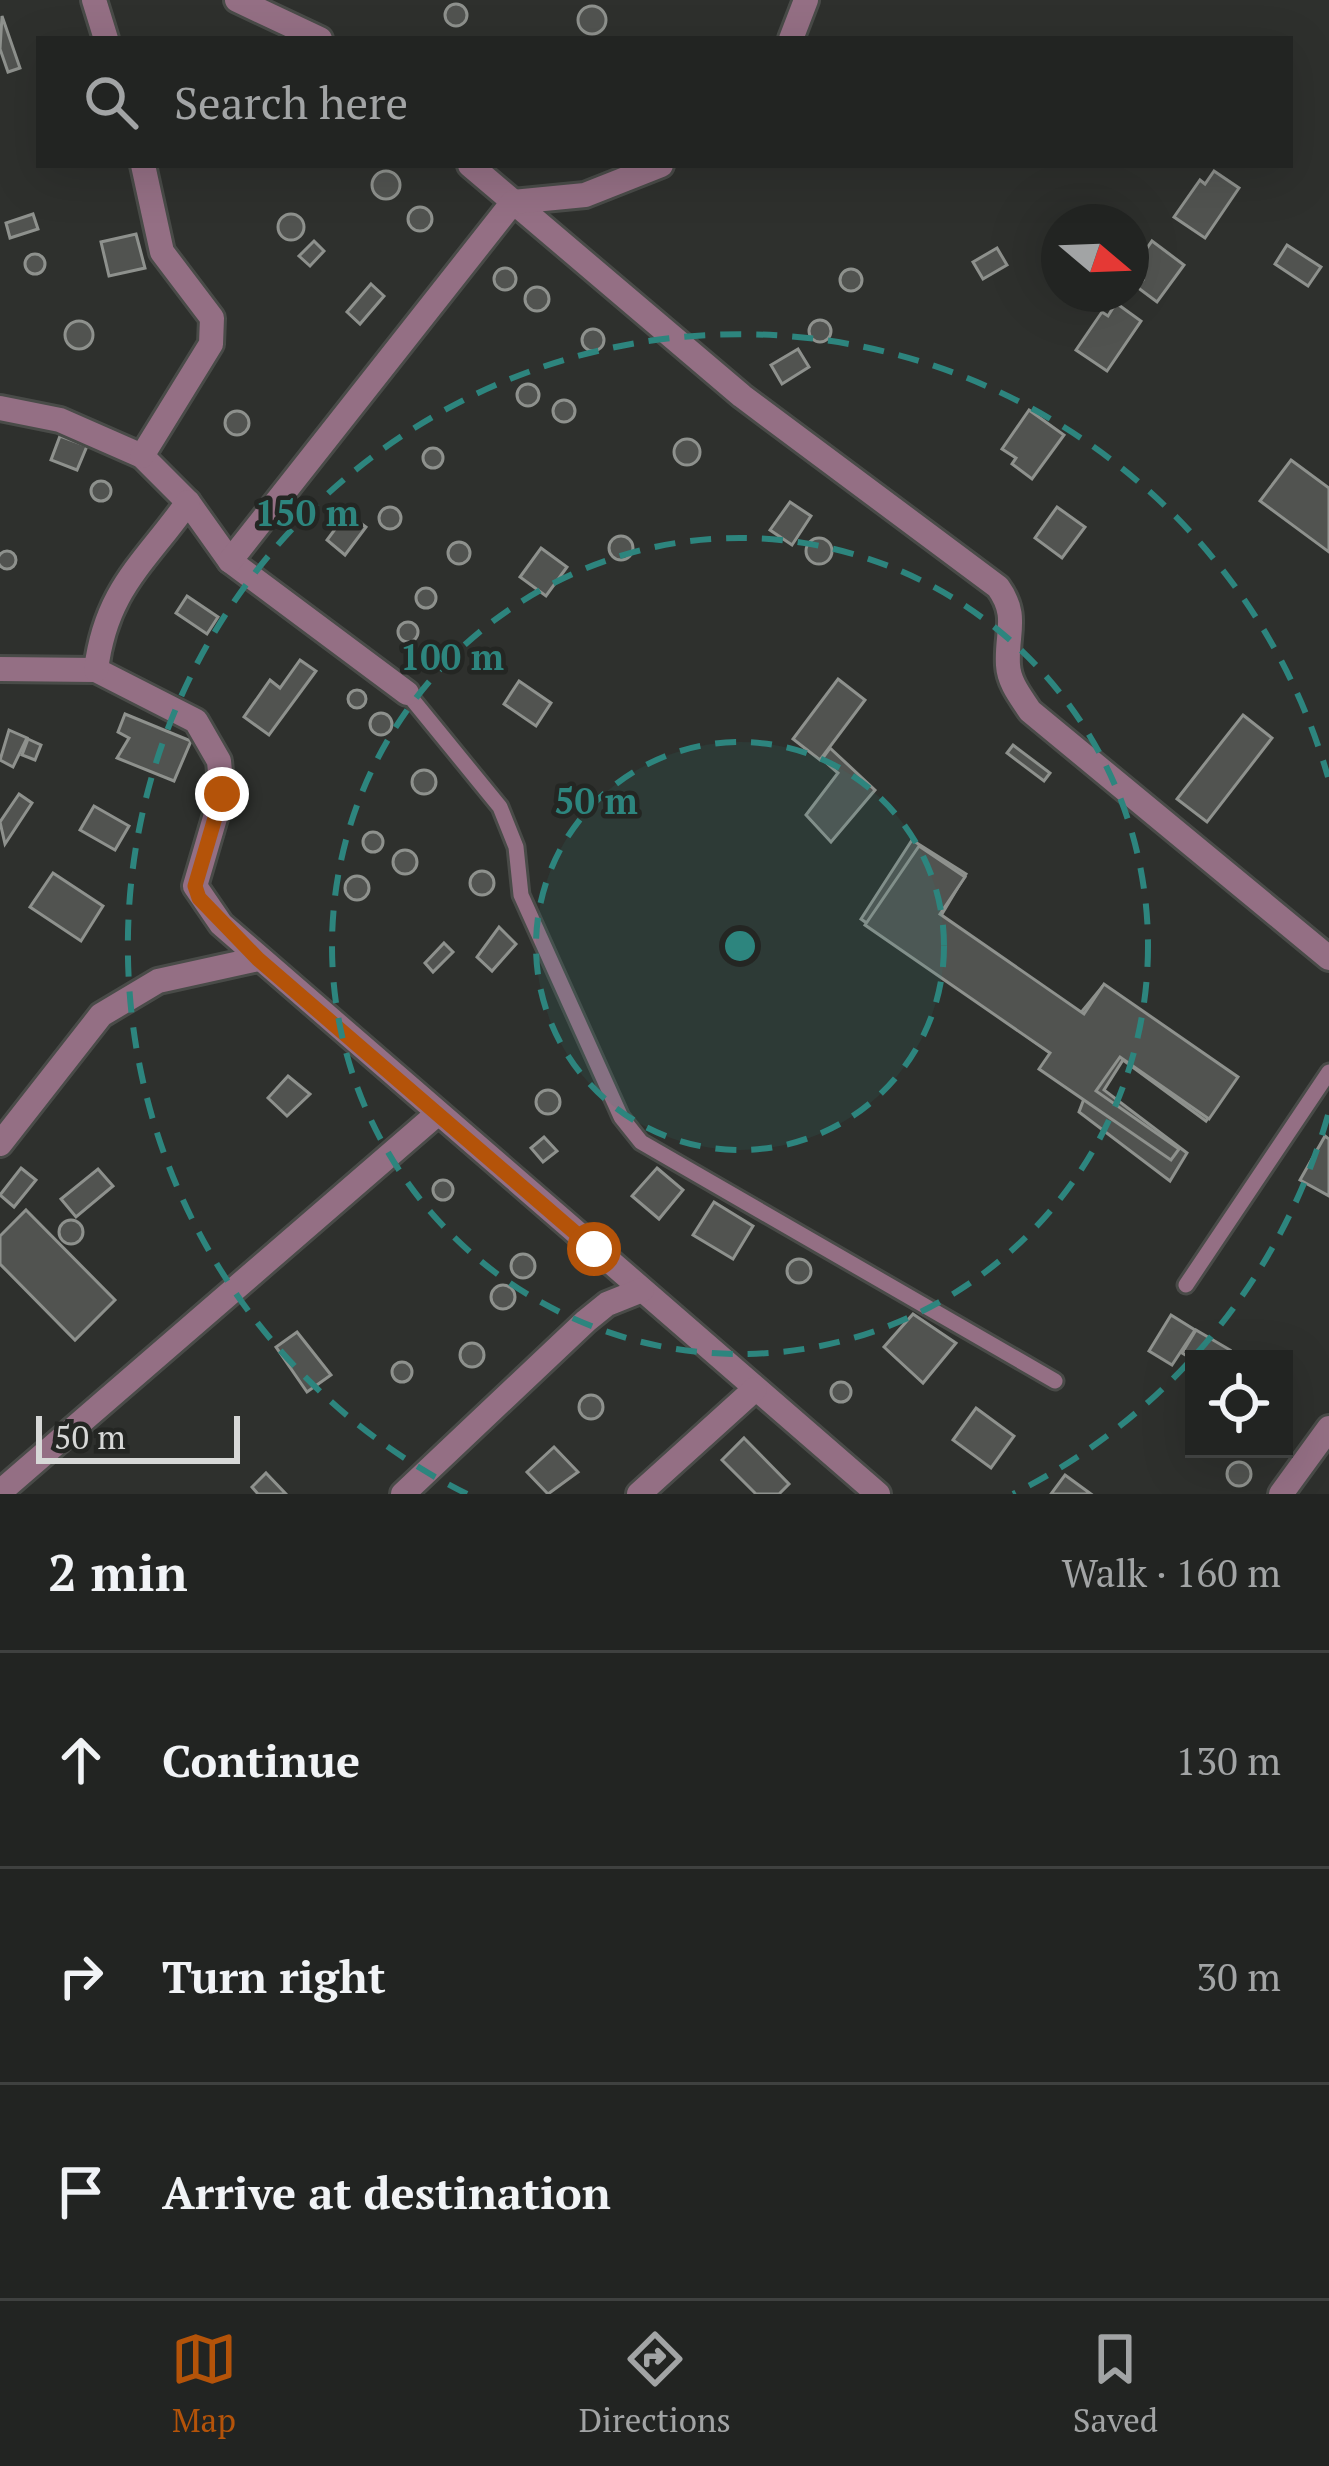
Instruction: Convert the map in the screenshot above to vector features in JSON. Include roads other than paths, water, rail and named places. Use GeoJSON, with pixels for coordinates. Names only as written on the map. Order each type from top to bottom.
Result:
{"type":"FeatureCollection","features":[{"type":"Feature","properties":{"kind":"street"},"geometry":{"type":"LineString","coordinates":[[94,0],[105,36]]}},
{"type":"Feature","properties":{"kind":"street"},"geometry":{"type":"LineString","coordinates":[[237,0],[314,36]]}},
{"type":"Feature","properties":{"kind":"street"},"geometry":{"type":"LineString","coordinates":[[792,36],[806,0]]}},
{"type":"Feature","properties":{"kind":"street"},"geometry":{"type":"LineString","coordinates":[[142,456],[211,344],[212,318],[162,251],[144,168]]}},
{"type":"Feature","properties":{"kind":"street"},"geometry":{"type":"LineString","coordinates":[[473,168],[742,396],[998,587],[1011,605],[1008,665],[1013,686],[1030,711],[1329,958]]}},
{"type":"Feature","properties":{"kind":"street"},"geometry":{"type":"LineString","coordinates":[[230,561],[513,202],[585,195],[653,168]]}},
{"type":"Feature","properties":{"kind":"street"},"geometry":{"type":"LineString","coordinates":[[0,407],[60,420],[142,456],[188,502],[230,561],[406,693]]}},
{"type":"Feature","properties":{"kind":"street"},"geometry":{"type":"LineString","coordinates":[[96,670],[111,603],[132,567],[188,502]]}},
{"type":"Feature","properties":{"kind":"street"},"geometry":{"type":"LineString","coordinates":[[0,670],[96,670],[196,721],[219,761],[222,794],[195,886],[220,924],[872,1492]]}},
{"type":"Feature","properties":{"kind":"street"},"geometry":{"type":"LineString","coordinates":[[0,1144],[101,1015],[158,981],[258,959]]}},
{"type":"Feature","properties":{"kind":"street"},"geometry":{"type":"LineString","coordinates":[[0,1492],[437,1114]]}},
{"type":"Feature","properties":{"kind":"street"},"geometry":{"type":"LineString","coordinates":[[403,1494],[586,1321],[607,1304],[641,1290]]}},
{"type":"Feature","properties":{"kind":"street"},"geometry":{"type":"LineString","coordinates":[[639,1494],[755,1389]]}},
{"type":"Feature","properties":{"kind":"street"},"geometry":{"type":"LineString","coordinates":[[1281,1494],[1329,1428]]}},
{"type":"Feature","properties":{"kind":"lane"},"geometry":{"type":"LineString","coordinates":[[406,693],[500,807],[516,847],[521,895],[621,1117],[641,1142],[1054,1382]]}},
{"type":"Feature","properties":{"kind":"lane"},"geometry":{"type":"LineString","coordinates":[[1186,1285],[1329,1072]]}}]}
